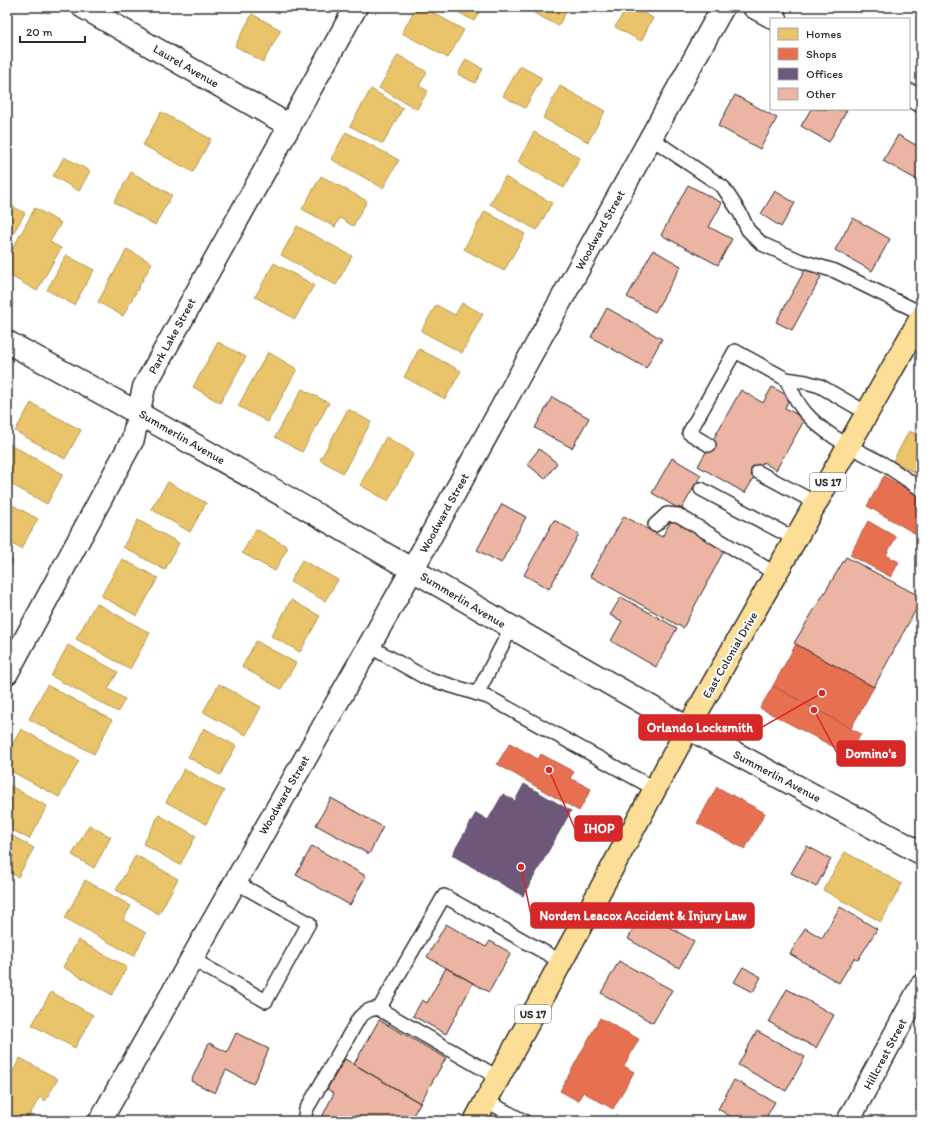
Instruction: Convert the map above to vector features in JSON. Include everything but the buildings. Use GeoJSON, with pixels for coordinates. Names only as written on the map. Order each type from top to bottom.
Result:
{"type":"FeatureCollection","features":[{"type":"Feature","properties":{"kind":"highway","name":"East Colonial Drive"},"geometry":{"type":"LineString","coordinates":[[475,1121],[688,728],[921,318]]}},
{"type":"Feature","properties":{"kind":"street","name":"Laurel Avenue"},"geometry":{"type":"LineString","coordinates":[[83,7],[290,126]]}},
{"type":"Feature","properties":{"kind":"street","name":"Park Lake Street"},"geometry":{"type":"LineString","coordinates":[[7,673],[133,439],[144,387],[356,7]]}},
{"type":"Feature","properties":{"kind":"street","name":"Woodward Street"},"geometry":{"type":"LineString","coordinates":[[100,1121],[412,570],[723,7]]}},
{"type":"Feature","properties":{"kind":"street"},"geometry":{"type":"LineString","coordinates":[[754,7],[774,18]]}},
{"type":"Feature","properties":{"kind":"street"},"geometry":{"type":"LineString","coordinates":[[910,96],[921,101]]}},
{"type":"Feature","properties":{"kind":"street","name":"Summerlin Avenue"},"geometry":{"type":"LineString","coordinates":[[7,342],[139,412],[511,628],[688,728],[921,853]]}},
{"type":"Feature","properties":{"kind":"street","name":"Hillcrest Street"},"geometry":{"type":"LineString","coordinates":[[848,1121],[921,986]]}},
{"type":"Feature","properties":{"kind":"lane"},"geometry":{"type":"LineString","coordinates":[[651,138],[723,187],[740,213],[748,230],[762,244],[801,261],[835,271],[921,313]]}},
{"type":"Feature","properties":{"kind":"lane"},"geometry":{"type":"LineString","coordinates":[[709,445],[688,434],[735,351],[786,379],[820,386],[867,413]]}},
{"type":"Feature","properties":{"kind":"lane"},"geometry":{"type":"LineString","coordinates":[[786,379],[796,400],[805,412],[848,447],[880,463],[921,489]]}},
{"type":"Feature","properties":{"kind":"lane"},"geometry":{"type":"LineString","coordinates":[[761,474],[816,503]]}},
{"type":"Feature","properties":{"kind":"lane"},"geometry":{"type":"LineString","coordinates":[[701,489],[795,539]]}},
{"type":"Feature","properties":{"kind":"lane"},"geometry":{"type":"LineString","coordinates":[[655,525],[667,514],[678,516],[776,574]]}},
{"type":"Feature","properties":{"kind":"lane"},"geometry":{"type":"LineString","coordinates":[[477,694],[511,628]]}},
{"type":"Feature","properties":{"kind":"lane"},"geometry":{"type":"LineString","coordinates":[[369,646],[426,678],[488,697],[655,789]]}},
{"type":"Feature","properties":{"kind":"lane"},"geometry":{"type":"LineString","coordinates":[[192,959],[266,1000],[309,923],[236,882]]}},
{"type":"Feature","properties":{"kind":"lane"},"geometry":{"type":"LineString","coordinates":[[379,1008],[444,896],[562,962]]}},
{"type":"Feature","properties":{"kind":"lane"},"geometry":{"type":"LineString","coordinates":[[304,1121],[306,1110],[359,1018],[366,1011],[373,1008],[379,1008],[499,1078]]}},
{"type":"Feature","properties":{"kind":"lane"},"geometry":{"type":"LineString","coordinates":[[486,1101],[524,1121]]}},
{"type":"Feature","properties":{"kind":"place","name":"Orlando Locksmith"},"geometry":{"type":"Point","coordinates":[822,693]}},
{"type":"Feature","properties":{"kind":"place","name":"Domino's"},"geometry":{"type":"Point","coordinates":[814,710]}},
{"type":"Feature","properties":{"kind":"place","name":"IHOP"},"geometry":{"type":"Point","coordinates":[549,770]}},
{"type":"Feature","properties":{"kind":"place","name":"Norden Leacox Accident & Injury Law"},"geometry":{"type":"Point","coordinates":[521,867]}}]}
